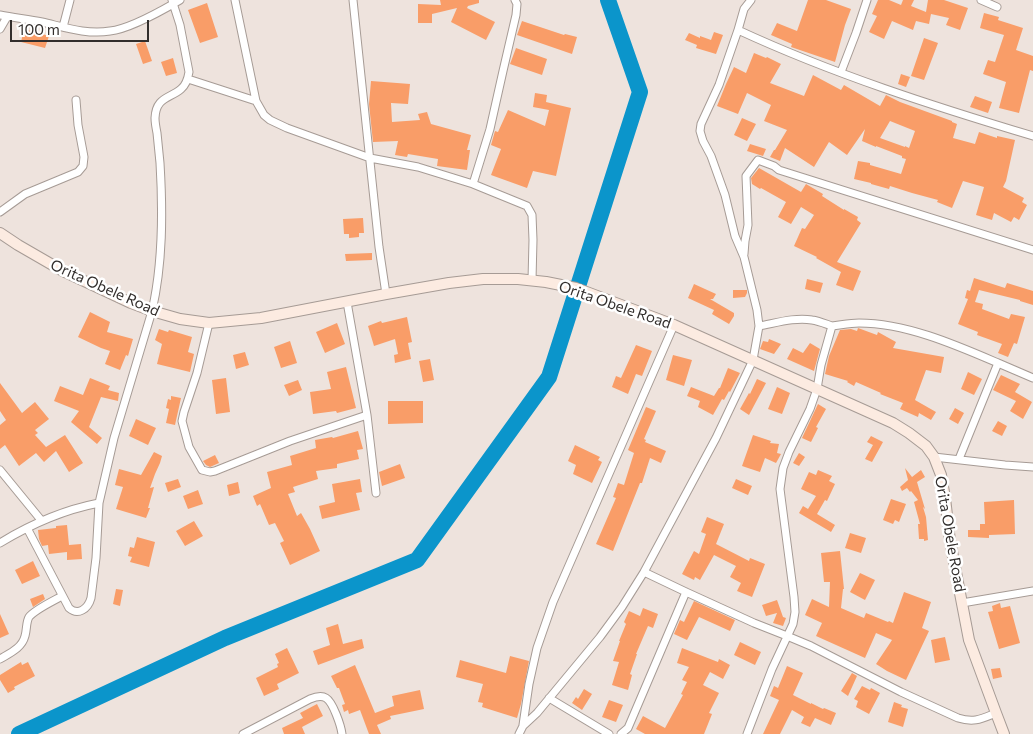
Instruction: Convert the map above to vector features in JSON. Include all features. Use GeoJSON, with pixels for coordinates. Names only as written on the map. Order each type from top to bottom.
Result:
{"type":"FeatureCollection","features":[{"type":"Feature","properties":{"kind":"main road","name":"Orita Obele Road"},"geometry":{"type":"LineString","coordinates":[[0,233],[63,271],[102,290],[152,311],[180,319],[209,323],[261,318],[386,294],[483,279],[532,280],[576,288],[674,325],[879,417],[901,428],[926,446],[934,457],[945,498],[950,541],[970,640],[1004,734]]}},
{"type":"Feature","properties":{"kind":"street"},"geometry":{"type":"LineString","coordinates":[[63,27],[70,0]]}},
{"type":"Feature","properties":{"kind":"street"},"geometry":{"type":"LineString","coordinates":[[235,0],[256,101],[264,115],[287,128],[370,158],[418,167],[473,184],[527,206],[532,214],[532,280]]}},
{"type":"Feature","properties":{"kind":"street"},"geometry":{"type":"LineString","coordinates":[[353,0],[379,247],[386,294]]}},
{"type":"Feature","properties":{"kind":"street"},"geometry":{"type":"LineString","coordinates":[[473,184],[490,129],[516,15],[517,4],[515,0]]}},
{"type":"Feature","properties":{"kind":"street"},"geometry":{"type":"LineString","coordinates":[[523,726],[537,713],[600,637],[644,572],[716,438],[753,360],[759,326],[757,310],[744,257],[735,236],[712,156],[702,141],[700,131],[719,86],[744,9],[751,0]]}},
{"type":"Feature","properties":{"kind":"street"},"geometry":{"type":"LineString","coordinates":[[841,72],[867,0]]}},
{"type":"Feature","properties":{"kind":"street"},"geometry":{"type":"LineString","coordinates":[[981,0],[997,6]]}},
{"type":"Feature","properties":{"kind":"street"},"geometry":{"type":"LineString","coordinates":[[0,29],[4,16],[95,32],[110,31],[123,28],[175,1],[189,72],[188,79],[182,88],[163,99],[157,107],[155,118],[162,192],[162,224],[157,291],[114,438],[99,503],[96,558],[91,598],[89,604],[80,612],[73,612],[69,608],[27,528]]}},
{"type":"Feature","properties":{"kind":"street"},"geometry":{"type":"LineString","coordinates":[[738,30],[841,72],[952,112],[1033,136]]}},
{"type":"Feature","properties":{"kind":"street"},"geometry":{"type":"LineString","coordinates":[[188,79],[256,101]]}},
{"type":"Feature","properties":{"kind":"street"},"geometry":{"type":"LineString","coordinates":[[0,212],[25,194],[78,172],[83,166],[84,157],[76,100]]}},
{"type":"Feature","properties":{"kind":"street"},"geometry":{"type":"LineString","coordinates":[[744,257],[748,225],[746,176],[758,160],[779,170],[1033,250]]}},
{"type":"Feature","properties":{"kind":"street"},"geometry":{"type":"LineString","coordinates":[[348,302],[367,415],[376,493]]}},
{"type":"Feature","properties":{"kind":"street"},"geometry":{"type":"LineString","coordinates":[[759,326],[802,319],[832,326],[859,323],[896,328],[944,340],[1033,378]]}},
{"type":"Feature","properties":{"kind":"street"},"geometry":{"type":"LineString","coordinates":[[209,323],[197,373],[182,421],[189,448],[205,472],[215,471],[290,440],[367,415]]}},
{"type":"Feature","properties":{"kind":"street"},"geometry":{"type":"LineString","coordinates":[[519,734],[523,726],[529,684],[537,648],[553,602],[674,325]]}},
{"type":"Feature","properties":{"kind":"street"},"geometry":{"type":"LineString","coordinates":[[747,734],[772,669],[793,624],[795,612],[794,597],[780,490],[786,460],[810,410],[817,389],[821,365],[832,326]]}},
{"type":"Feature","properties":{"kind":"street"},"geometry":{"type":"LineString","coordinates":[[959,459],[998,363]]}},
{"type":"Feature","properties":{"kind":"street"},"geometry":{"type":"LineString","coordinates":[[934,457],[1033,467]]}},
{"type":"Feature","properties":{"kind":"street"},"geometry":{"type":"LineString","coordinates":[[0,470],[42,520]]}},
{"type":"Feature","properties":{"kind":"street"},"geometry":{"type":"LineString","coordinates":[[0,543],[42,520],[78,507],[99,503]]}},
{"type":"Feature","properties":{"kind":"street"},"geometry":{"type":"LineString","coordinates":[[644,572],[754,623],[787,636],[958,718],[968,721],[977,720],[996,713]]}},
{"type":"Feature","properties":{"kind":"street"},"geometry":{"type":"LineString","coordinates":[[962,602],[1033,591]]}},
{"type":"Feature","properties":{"kind":"street"},"geometry":{"type":"LineString","coordinates":[[621,734],[628,728],[686,592]]}},
{"type":"Feature","properties":{"kind":"street"},"geometry":{"type":"LineString","coordinates":[[0,659],[22,643],[25,637],[27,620],[32,614],[62,596]]}},
{"type":"Feature","properties":{"kind":"street"},"geometry":{"type":"LineString","coordinates":[[243,734],[319,696],[326,698],[332,705],[342,734]]}},
{"type":"Feature","properties":{"kind":"street"},"geometry":{"type":"LineString","coordinates":[[549,698],[610,734]]}},
{"type":"Feature","properties":{"kind":"building"},"geometry":{"type":"Polygon","coordinates":[[[440,0],[479,0],[479,3],[467,8],[495,22],[486,40],[451,22],[457,8],[432,14],[432,23],[418,23],[418,4],[441,5],[440,0]]]}},
{"type":"Feature","properties":{"kind":"building"},"geometry":{"type":"Polygon","coordinates":[[[808,0],[826,0],[851,9],[835,62],[791,47],[792,44],[771,35],[777,23],[797,31],[808,0]]]}},
{"type":"Feature","properties":{"kind":"building"},"geometry":{"type":"Polygon","coordinates":[[[878,0],[889,0],[901,5],[903,0],[914,0],[911,6],[926,12],[928,0],[944,0],[968,8],[960,30],[946,25],[949,18],[931,14],[929,24],[916,21],[913,30],[892,21],[884,39],[869,32],[877,16],[872,14],[878,0]]]}},
{"type":"Feature","properties":{"kind":"building"},"geometry":{"type":"Polygon","coordinates":[[[207,3],[218,37],[200,43],[188,10],[207,3]]]}},
{"type":"Feature","properties":{"kind":"building"},"geometry":{"type":"Polygon","coordinates":[[[984,13],[999,17],[998,20],[1023,28],[1016,50],[1033,56],[1033,71],[1030,70],[1019,113],[999,108],[1006,82],[983,74],[988,60],[995,62],[1004,35],[980,28],[984,13]]]}},
{"type":"Feature","properties":{"kind":"building"},"geometry":{"type":"Polygon","coordinates":[[[522,21],[564,35],[577,37],[572,54],[517,35],[522,21]]]}},
{"type":"Feature","properties":{"kind":"building"},"geometry":{"type":"Polygon","coordinates":[[[24,29],[49,36],[45,48],[21,42],[24,29]]]}},
{"type":"Feature","properties":{"kind":"building"},"geometry":{"type":"Polygon","coordinates":[[[714,32],[723,35],[716,54],[696,48],[697,45],[685,40],[689,33],[711,40],[714,32]]]}},
{"type":"Feature","properties":{"kind":"building"},"geometry":{"type":"Polygon","coordinates":[[[924,38],[938,43],[924,80],[911,76],[924,38]]]}},
{"type":"Feature","properties":{"kind":"building"},"geometry":{"type":"Polygon","coordinates":[[[145,41],[152,61],[143,64],[136,44],[145,41]]]}},
{"type":"Feature","properties":{"kind":"building"},"geometry":{"type":"Polygon","coordinates":[[[516,48],[547,59],[542,75],[510,64],[516,48]]]}},
{"type":"Feature","properties":{"kind":"building"},"geometry":{"type":"Polygon","coordinates":[[[754,53],[781,64],[770,83],[804,96],[813,75],[841,90],[844,85],[880,106],[886,95],[952,121],[957,124],[953,138],[975,144],[979,132],[997,138],[997,136],[1015,140],[1003,187],[1024,198],[1022,202],[1027,205],[1019,220],[1014,217],[1011,222],[994,213],[992,220],[976,215],[984,187],[963,181],[952,208],[937,202],[938,200],[890,186],[889,189],[854,179],[858,161],[870,163],[870,165],[901,174],[906,159],[862,141],[865,129],[847,155],[829,142],[814,167],[785,148],[780,161],[770,157],[787,130],[764,121],[771,105],[747,93],[738,114],[717,106],[734,67],[746,73],[754,53]],[[890,121],[880,138],[909,148],[915,131],[890,121]]]}},
{"type":"Feature","properties":{"kind":"building"},"geometry":{"type":"Polygon","coordinates":[[[173,58],[177,73],[166,76],[161,62],[173,58]]]}},
{"type":"Feature","properties":{"kind":"building"},"geometry":{"type":"Polygon","coordinates":[[[901,74],[910,77],[906,87],[898,84],[901,74]]]}},
{"type":"Feature","properties":{"kind":"building"},"geometry":{"type":"Polygon","coordinates":[[[371,81],[410,84],[408,104],[391,103],[392,122],[420,120],[418,114],[427,112],[431,124],[471,135],[467,150],[470,150],[467,170],[437,166],[438,159],[408,154],[407,157],[395,155],[398,141],[373,142],[369,104],[371,81]]]}},
{"type":"Feature","properties":{"kind":"building"},"geometry":{"type":"Polygon","coordinates":[[[535,93],[547,95],[546,102],[571,108],[556,176],[533,171],[527,188],[491,175],[501,149],[491,145],[495,131],[498,132],[508,110],[545,126],[549,110],[533,107],[535,93]]]}},
{"type":"Feature","properties":{"kind":"building"},"geometry":{"type":"Polygon","coordinates":[[[975,96],[992,102],[988,113],[970,107],[975,96]]]}},
{"type":"Feature","properties":{"kind":"building"},"geometry":{"type":"Polygon","coordinates":[[[742,118],[756,124],[747,141],[734,135],[742,118]]]}},
{"type":"Feature","properties":{"kind":"building"},"geometry":{"type":"Polygon","coordinates":[[[750,144],[766,149],[763,156],[747,151],[750,144]]]}},
{"type":"Feature","properties":{"kind":"building"},"geometry":{"type":"Polygon","coordinates":[[[759,168],[801,192],[806,184],[844,210],[858,217],[857,220],[861,223],[837,262],[861,271],[853,291],[836,285],[841,272],[817,257],[794,246],[802,228],[805,229],[814,215],[801,207],[791,224],[778,217],[786,202],[752,184],[751,178],[759,168]]]}},
{"type":"Feature","properties":{"kind":"building"},"geometry":{"type":"Polygon","coordinates":[[[363,218],[364,233],[359,233],[359,237],[349,238],[349,234],[344,234],[343,219],[363,218]]]}},
{"type":"Feature","properties":{"kind":"building"},"geometry":{"type":"Polygon","coordinates":[[[372,253],[372,260],[346,261],[345,254],[372,253]]]}},
{"type":"Feature","properties":{"kind":"building"},"geometry":{"type":"Polygon","coordinates":[[[974,278],[1005,288],[1007,283],[1033,291],[1033,305],[979,290],[975,302],[983,304],[982,309],[1009,319],[1011,314],[1025,317],[1017,344],[1014,343],[1008,357],[998,353],[1002,344],[977,335],[978,332],[958,324],[968,299],[965,298],[967,290],[970,291],[974,278]]]}},
{"type":"Feature","properties":{"kind":"building"},"geometry":{"type":"Polygon","coordinates":[[[807,279],[823,283],[820,293],[805,289],[807,279]]]}},
{"type":"Feature","properties":{"kind":"building"},"geometry":{"type":"Polygon","coordinates":[[[694,284],[716,294],[713,299],[710,299],[734,313],[729,324],[712,314],[714,310],[688,298],[694,284]]]}},
{"type":"Feature","properties":{"kind":"building"},"geometry":{"type":"Polygon","coordinates":[[[733,290],[747,290],[747,293],[745,297],[733,298],[733,290]]]}},
{"type":"Feature","properties":{"kind":"building"},"geometry":{"type":"Polygon","coordinates":[[[90,312],[110,322],[107,332],[133,339],[128,356],[126,355],[120,370],[105,364],[110,351],[78,337],[90,312]]]}},
{"type":"Feature","properties":{"kind":"building"},"geometry":{"type":"Polygon","coordinates":[[[407,317],[412,342],[408,343],[411,359],[395,363],[394,355],[398,354],[395,339],[374,346],[368,326],[381,321],[382,323],[407,317]]]}},
{"type":"Feature","properties":{"kind":"building"},"geometry":{"type":"Polygon","coordinates":[[[337,323],[345,344],[325,353],[316,332],[337,323]]]}},
{"type":"Feature","properties":{"kind":"building"},"geometry":{"type":"Polygon","coordinates":[[[858,328],[877,335],[878,332],[896,342],[893,348],[944,357],[941,373],[926,370],[915,400],[936,412],[931,420],[919,413],[918,417],[900,409],[903,403],[856,382],[854,386],[848,381],[825,374],[829,356],[840,330],[851,329],[857,331],[858,328]]]}},
{"type":"Feature","properties":{"kind":"building"},"geometry":{"type":"Polygon","coordinates":[[[159,329],[192,337],[188,352],[194,354],[190,372],[157,364],[162,344],[155,340],[159,329]]]}},
{"type":"Feature","properties":{"kind":"building"},"geometry":{"type":"Polygon","coordinates":[[[769,339],[781,344],[774,354],[760,349],[763,341],[768,342],[769,339]]]}},
{"type":"Feature","properties":{"kind":"building"},"geometry":{"type":"Polygon","coordinates":[[[290,341],[297,363],[281,368],[274,347],[290,341]]]}},
{"type":"Feature","properties":{"kind":"building"},"geometry":{"type":"Polygon","coordinates":[[[810,343],[820,349],[814,371],[787,359],[793,348],[803,353],[810,343]]]}},
{"type":"Feature","properties":{"kind":"building"},"geometry":{"type":"Polygon","coordinates":[[[636,345],[652,351],[642,376],[636,374],[628,394],[612,387],[616,376],[621,378],[636,345]]]}},
{"type":"Feature","properties":{"kind":"building"},"geometry":{"type":"Polygon","coordinates":[[[245,352],[249,365],[236,369],[233,355],[245,352]]]}},
{"type":"Feature","properties":{"kind":"building"},"geometry":{"type":"Polygon","coordinates":[[[673,355],[692,360],[684,386],[666,380],[673,355]]]}},
{"type":"Feature","properties":{"kind":"building"},"geometry":{"type":"Polygon","coordinates":[[[430,359],[434,380],[423,382],[419,361],[430,359]]]}},
{"type":"Feature","properties":{"kind":"building"},"geometry":{"type":"Polygon","coordinates":[[[346,367],[356,408],[337,413],[336,411],[313,414],[310,392],[331,389],[327,372],[346,367]]]}},
{"type":"Feature","properties":{"kind":"building"},"geometry":{"type":"Polygon","coordinates":[[[728,368],[740,373],[730,392],[724,400],[722,399],[713,415],[698,407],[700,401],[687,396],[691,387],[714,396],[720,388],[728,368]]]}},
{"type":"Feature","properties":{"kind":"building"},"geometry":{"type":"Polygon","coordinates":[[[968,372],[982,379],[974,395],[961,389],[968,372]]]}},
{"type":"Feature","properties":{"kind":"building"},"geometry":{"type":"Polygon","coordinates":[[[1001,375],[1020,384],[1015,392],[1032,402],[1023,419],[1010,411],[1016,401],[993,390],[1001,375]]]}},
{"type":"Feature","properties":{"kind":"building"},"geometry":{"type":"Polygon","coordinates":[[[90,378],[110,386],[108,390],[119,393],[118,401],[101,397],[89,427],[102,438],[97,444],[71,422],[79,411],[54,401],[60,386],[83,395],[90,378]]]}},
{"type":"Feature","properties":{"kind":"building"},"geometry":{"type":"Polygon","coordinates":[[[226,378],[230,412],[216,414],[212,380],[226,378]]]}},
{"type":"Feature","properties":{"kind":"building"},"geometry":{"type":"Polygon","coordinates":[[[757,379],[766,383],[749,415],[740,409],[757,379]]]}},
{"type":"Feature","properties":{"kind":"building"},"geometry":{"type":"Polygon","coordinates":[[[298,380],[302,390],[289,396],[284,385],[298,380]]]}},
{"type":"Feature","properties":{"kind":"building"},"geometry":{"type":"Polygon","coordinates":[[[0,383],[22,413],[35,402],[49,419],[35,430],[38,433],[35,435],[46,447],[65,435],[83,463],[69,472],[56,451],[44,462],[36,453],[19,466],[5,445],[0,449],[0,425],[6,420],[0,411],[0,383]]]}},
{"type":"Feature","properties":{"kind":"building"},"geometry":{"type":"Polygon","coordinates":[[[777,387],[790,393],[782,414],[768,409],[777,387]]]}},
{"type":"Feature","properties":{"kind":"building"},"geometry":{"type":"Polygon","coordinates":[[[171,396],[181,398],[175,425],[166,423],[169,409],[166,408],[168,399],[171,400],[171,396]]]}},
{"type":"Feature","properties":{"kind":"building"},"geometry":{"type":"Polygon","coordinates":[[[388,401],[423,401],[423,423],[388,424],[388,401]]]}},
{"type":"Feature","properties":{"kind":"building"},"geometry":{"type":"Polygon","coordinates":[[[818,404],[826,409],[816,427],[818,428],[811,442],[802,438],[818,404]]]}},
{"type":"Feature","properties":{"kind":"building"},"geometry":{"type":"Polygon","coordinates":[[[646,407],[656,411],[644,439],[646,440],[645,442],[666,451],[661,463],[650,458],[642,483],[640,483],[613,551],[596,544],[616,498],[613,497],[618,483],[624,485],[634,453],[628,450],[646,407]]]}},
{"type":"Feature","properties":{"kind":"building"},"geometry":{"type":"Polygon","coordinates":[[[955,408],[964,413],[958,424],[949,419],[955,408]]]}},
{"type":"Feature","properties":{"kind":"building"},"geometry":{"type":"Polygon","coordinates":[[[136,419],[156,428],[148,445],[129,436],[136,419]]]}},
{"type":"Feature","properties":{"kind":"building"},"geometry":{"type":"Polygon","coordinates":[[[998,421],[1007,426],[1002,436],[992,431],[998,421]]]}},
{"type":"Feature","properties":{"kind":"building"},"geometry":{"type":"Polygon","coordinates":[[[358,431],[363,449],[357,450],[359,459],[337,464],[337,468],[316,471],[318,479],[293,487],[295,492],[288,494],[297,516],[301,513],[320,551],[290,565],[280,543],[284,541],[275,523],[269,525],[260,504],[257,506],[253,496],[271,488],[267,472],[292,465],[290,456],[316,448],[315,440],[333,438],[358,431]]]}},
{"type":"Feature","properties":{"kind":"building"},"geometry":{"type":"Polygon","coordinates":[[[753,435],[771,441],[770,443],[779,444],[777,453],[781,454],[776,463],[765,458],[760,472],[742,466],[753,435]]]}},
{"type":"Feature","properties":{"kind":"building"},"geometry":{"type":"Polygon","coordinates":[[[871,436],[883,442],[872,462],[865,459],[873,445],[867,442],[871,436]]]}},
{"type":"Feature","properties":{"kind":"building"},"geometry":{"type":"Polygon","coordinates":[[[575,445],[600,457],[598,460],[602,462],[592,483],[573,474],[576,465],[568,461],[575,445]]]}},
{"type":"Feature","properties":{"kind":"building"},"geometry":{"type":"Polygon","coordinates":[[[154,452],[162,456],[150,488],[154,487],[146,518],[116,509],[123,487],[115,485],[119,469],[141,475],[154,452]]]}},
{"type":"Feature","properties":{"kind":"building"},"geometry":{"type":"Polygon","coordinates":[[[799,453],[805,457],[799,466],[793,463],[799,453]]]}},
{"type":"Feature","properties":{"kind":"building"},"geometry":{"type":"Polygon","coordinates":[[[215,455],[219,463],[210,467],[206,465],[203,461],[215,455]]]}},
{"type":"Feature","properties":{"kind":"building"},"geometry":{"type":"Polygon","coordinates":[[[400,464],[405,478],[382,486],[379,472],[400,464]]]}},
{"type":"Feature","properties":{"kind":"building"},"geometry":{"type":"Polygon","coordinates":[[[905,468],[912,477],[921,470],[925,477],[917,482],[925,509],[923,507],[928,540],[919,539],[918,524],[920,524],[914,502],[918,500],[907,488],[902,491],[900,487],[908,480],[905,468]]]}},
{"type":"Feature","properties":{"kind":"building"},"geometry":{"type":"Polygon","coordinates":[[[818,470],[832,476],[829,481],[835,484],[827,501],[825,500],[817,514],[835,525],[831,532],[799,513],[803,506],[808,509],[816,496],[801,489],[809,472],[816,475],[818,470]]]}},
{"type":"Feature","properties":{"kind":"building"},"geometry":{"type":"Polygon","coordinates":[[[178,479],[181,487],[168,492],[165,483],[178,479]]]}},
{"type":"Feature","properties":{"kind":"building"},"geometry":{"type":"Polygon","coordinates":[[[360,479],[362,492],[356,493],[360,510],[322,519],[319,506],[335,502],[332,484],[360,479]]]}},
{"type":"Feature","properties":{"kind":"building"},"geometry":{"type":"Polygon","coordinates":[[[736,479],[752,486],[748,495],[732,488],[736,479]]]}},
{"type":"Feature","properties":{"kind":"building"},"geometry":{"type":"Polygon","coordinates":[[[238,482],[240,493],[229,496],[227,485],[238,482]]]}},
{"type":"Feature","properties":{"kind":"building"},"geometry":{"type":"Polygon","coordinates":[[[198,490],[203,504],[188,509],[183,496],[198,490]]]}},
{"type":"Feature","properties":{"kind":"building"},"geometry":{"type":"Polygon","coordinates":[[[891,499],[906,504],[899,522],[895,520],[893,524],[883,520],[891,499]]]}},
{"type":"Feature","properties":{"kind":"building"},"geometry":{"type":"Polygon","coordinates":[[[1014,500],[1015,534],[989,535],[989,538],[968,537],[968,530],[980,530],[980,524],[985,524],[984,502],[1014,500]]]}},
{"type":"Feature","properties":{"kind":"building"},"geometry":{"type":"Polygon","coordinates":[[[707,517],[724,524],[716,544],[749,561],[750,558],[765,564],[752,597],[737,591],[741,583],[730,577],[736,566],[714,555],[700,580],[695,577],[694,580],[682,574],[694,551],[699,554],[706,534],[701,532],[707,517]]]}},
{"type":"Feature","properties":{"kind":"building"},"geometry":{"type":"Polygon","coordinates":[[[194,521],[203,536],[185,546],[176,531],[194,521]]]}},
{"type":"Feature","properties":{"kind":"building"},"geometry":{"type":"Polygon","coordinates":[[[67,525],[69,545],[81,544],[82,559],[67,560],[67,552],[49,554],[48,545],[42,546],[38,530],[67,525]]]}},
{"type":"Feature","properties":{"kind":"building"},"geometry":{"type":"Polygon","coordinates":[[[850,533],[866,538],[861,553],[845,548],[850,533]]]}},
{"type":"Feature","properties":{"kind":"building"},"geometry":{"type":"Polygon","coordinates":[[[137,537],[155,542],[149,567],[130,562],[132,557],[128,556],[130,547],[134,548],[137,537]]]}},
{"type":"Feature","properties":{"kind":"building"},"geometry":{"type":"Polygon","coordinates":[[[840,551],[844,589],[841,608],[864,618],[866,613],[893,623],[904,592],[931,602],[922,628],[929,631],[906,680],[876,664],[892,640],[876,633],[865,658],[816,636],[822,623],[805,615],[812,599],[829,607],[830,582],[824,582],[821,553],[840,551]]]}},
{"type":"Feature","properties":{"kind":"building"},"geometry":{"type":"Polygon","coordinates":[[[33,561],[40,576],[22,584],[15,570],[33,561]]]}},
{"type":"Feature","properties":{"kind":"building"},"geometry":{"type":"Polygon","coordinates":[[[860,573],[875,580],[865,600],[850,592],[860,573]]]}},
{"type":"Feature","properties":{"kind":"building"},"geometry":{"type":"Polygon","coordinates":[[[116,589],[123,590],[120,606],[113,604],[116,589]]]}},
{"type":"Feature","properties":{"kind":"building"},"geometry":{"type":"Polygon","coordinates":[[[43,594],[45,599],[33,607],[30,599],[43,594]]]}},
{"type":"Feature","properties":{"kind":"building"},"geometry":{"type":"Polygon","coordinates":[[[777,600],[783,617],[786,618],[783,626],[773,623],[777,613],[766,616],[762,605],[777,600]]]}},
{"type":"Feature","properties":{"kind":"building"},"geometry":{"type":"Polygon","coordinates":[[[694,601],[735,620],[730,631],[699,617],[687,640],[674,634],[680,620],[684,622],[694,601]]]}},
{"type":"Feature","properties":{"kind":"building"},"geometry":{"type":"Polygon","coordinates":[[[1000,603],[1001,608],[1010,606],[1020,643],[999,649],[988,612],[993,611],[992,606],[1000,603]]]}},
{"type":"Feature","properties":{"kind":"building"},"geometry":{"type":"Polygon","coordinates":[[[643,608],[658,614],[653,628],[648,626],[636,654],[630,674],[632,675],[628,690],[612,685],[619,662],[613,661],[629,611],[640,616],[643,608]]]}},
{"type":"Feature","properties":{"kind":"building"},"geometry":{"type":"Polygon","coordinates":[[[0,614],[9,634],[0,638],[0,614]]]}},
{"type":"Feature","properties":{"kind":"building"},"geometry":{"type":"Polygon","coordinates":[[[338,624],[343,644],[362,639],[364,648],[318,665],[313,651],[330,645],[326,628],[338,624]]]}},
{"type":"Feature","properties":{"kind":"building"},"geometry":{"type":"Polygon","coordinates":[[[945,637],[950,660],[935,663],[931,640],[945,637]]]}},
{"type":"Feature","properties":{"kind":"building"},"geometry":{"type":"Polygon","coordinates":[[[740,642],[761,652],[755,665],[734,655],[740,642]]]}},
{"type":"Feature","properties":{"kind":"building"},"geometry":{"type":"Polygon","coordinates":[[[287,648],[299,673],[277,684],[279,689],[264,696],[256,678],[278,667],[277,664],[279,663],[275,654],[287,648]]]}},
{"type":"Feature","properties":{"kind":"building"},"geometry":{"type":"Polygon","coordinates":[[[682,648],[718,662],[719,659],[730,665],[723,679],[710,672],[703,685],[719,693],[709,713],[712,714],[704,734],[645,734],[636,729],[643,716],[665,728],[683,695],[681,694],[687,682],[682,680],[689,667],[677,663],[682,648]]]}},
{"type":"Feature","properties":{"kind":"building"},"geometry":{"type":"Polygon","coordinates":[[[510,656],[529,661],[517,718],[482,707],[483,703],[478,702],[483,684],[456,677],[460,660],[506,673],[510,656]]]}},
{"type":"Feature","properties":{"kind":"building"},"geometry":{"type":"Polygon","coordinates":[[[21,662],[22,665],[28,662],[35,676],[14,687],[15,689],[8,693],[0,680],[0,675],[21,662]]]}},
{"type":"Feature","properties":{"kind":"building"},"geometry":{"type":"Polygon","coordinates":[[[355,665],[375,713],[394,706],[392,696],[420,690],[424,709],[390,716],[391,719],[377,725],[381,734],[369,734],[360,710],[349,714],[348,710],[344,712],[342,705],[345,704],[339,688],[337,688],[331,676],[355,665]]]}},
{"type":"Feature","properties":{"kind":"building"},"geometry":{"type":"Polygon","coordinates":[[[787,666],[803,673],[793,695],[836,713],[831,725],[815,718],[810,727],[801,723],[804,717],[792,710],[780,734],[763,734],[779,700],[770,696],[774,686],[778,688],[787,666]]]}},
{"type":"Feature","properties":{"kind":"building"},"geometry":{"type":"Polygon","coordinates":[[[1000,668],[1002,677],[993,679],[991,669],[1000,668]]]}},
{"type":"Feature","properties":{"kind":"building"},"geometry":{"type":"Polygon","coordinates":[[[852,673],[857,676],[848,696],[841,691],[852,673]]]}},
{"type":"Feature","properties":{"kind":"building"},"geometry":{"type":"Polygon","coordinates":[[[862,686],[880,693],[869,714],[856,707],[858,701],[854,699],[862,686]]]}},
{"type":"Feature","properties":{"kind":"building"},"geometry":{"type":"Polygon","coordinates":[[[584,689],[592,694],[582,710],[572,703],[576,697],[578,699],[584,689]]]}},
{"type":"Feature","properties":{"kind":"building"},"geometry":{"type":"Polygon","coordinates":[[[609,700],[623,705],[616,722],[602,717],[609,700]]]}},
{"type":"Feature","properties":{"kind":"building"},"geometry":{"type":"Polygon","coordinates":[[[894,702],[908,709],[903,727],[888,722],[894,702]]]}},
{"type":"Feature","properties":{"kind":"building"},"geometry":{"type":"Polygon","coordinates":[[[317,704],[323,716],[302,727],[305,734],[284,734],[282,728],[303,718],[300,713],[317,704]]]}},
{"type":"Feature","properties":{"kind":"waterway"},"geometry":{"type":"LineString","coordinates":[[19,734],[225,638],[417,560],[549,377],[640,92],[608,0]]}}]}
